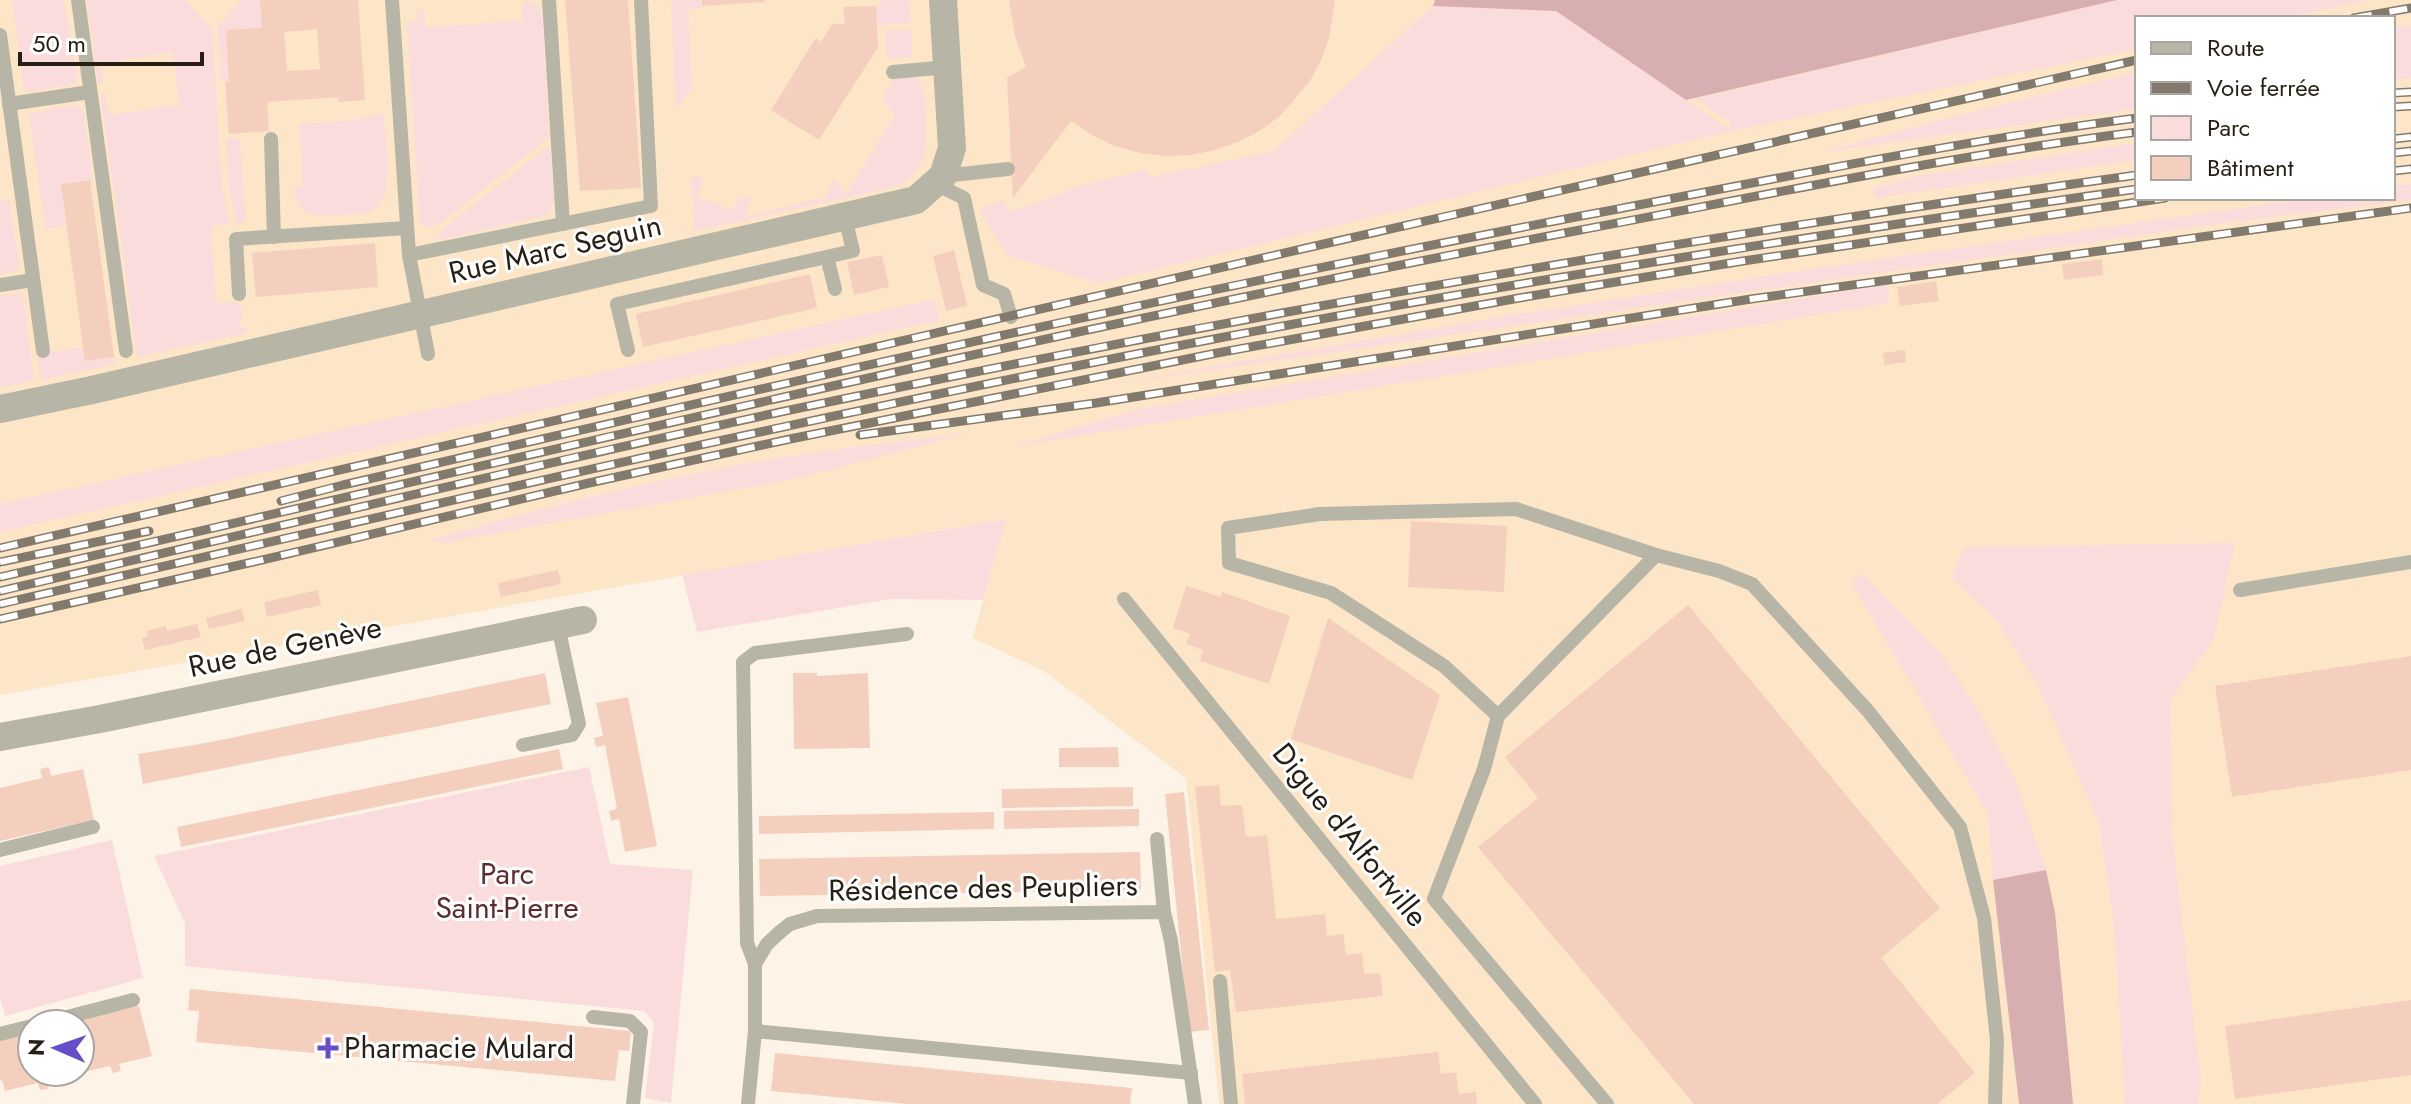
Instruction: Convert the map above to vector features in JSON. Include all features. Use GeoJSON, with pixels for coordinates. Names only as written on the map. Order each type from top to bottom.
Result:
{"type":"FeatureCollection","features":[{"type":"Feature","properties":{"kind":"street"},"geometry":{"type":"LineString","coordinates":[[939,180],[952,148],[943,0]]}},
{"type":"Feature","properties":{"kind":"street","name":"Rue Marc Seguin"},"geometry":{"type":"LineString","coordinates":[[0,409],[420,315],[624,285],[845,217],[916,200],[939,180]]}},
{"type":"Feature","properties":{"kind":"street","name":"Rue de Genève"},"geometry":{"type":"LineString","coordinates":[[0,737],[570,623]]}},
{"type":"Feature","properties":{"kind":"lane"},"geometry":{"type":"LineString","coordinates":[[78,0],[126,351]]}},
{"type":"Feature","properties":{"kind":"lane"},"geometry":{"type":"LineString","coordinates":[[393,0],[409,255],[428,354]]}},
{"type":"Feature","properties":{"kind":"lane"},"geometry":{"type":"LineString","coordinates":[[549,0],[563,224]]}},
{"type":"Feature","properties":{"kind":"lane"},"geometry":{"type":"LineString","coordinates":[[409,255],[651,206],[641,0]]}},
{"type":"Feature","properties":{"kind":"lane"},"geometry":{"type":"LineString","coordinates":[[0,35],[43,351]]}},
{"type":"Feature","properties":{"kind":"lane"},"geometry":{"type":"LineString","coordinates":[[893,72],[948,67]]}},
{"type":"Feature","properties":{"kind":"lane"},"geometry":{"type":"LineString","coordinates":[[9,104],[90,92]]}},
{"type":"Feature","properties":{"kind":"lane"},"geometry":{"type":"LineString","coordinates":[[271,139],[274,237]]}},
{"type":"Feature","properties":{"kind":"lane"},"geometry":{"type":"LineString","coordinates":[[939,180],[1008,169]]}},
{"type":"Feature","properties":{"kind":"lane"},"geometry":{"type":"LineString","coordinates":[[939,180],[964,198],[983,285],[1004,294],[1011,317]]}},
{"type":"Feature","properties":{"kind":"lane"},"geometry":{"type":"LineString","coordinates":[[628,350],[617,304],[624,285],[853,251],[845,217]]}},
{"type":"Feature","properties":{"kind":"lane"},"geometry":{"type":"LineString","coordinates":[[239,294],[236,239],[407,228]]}},
{"type":"Feature","properties":{"kind":"lane"},"geometry":{"type":"LineString","coordinates":[[827,257],[835,289]]}},
{"type":"Feature","properties":{"kind":"lane"},"geometry":{"type":"LineString","coordinates":[[0,285],[33,280]]}},
{"type":"Feature","properties":{"kind":"lane"},"geometry":{"type":"LineString","coordinates":[[1498,716],[1444,666],[1331,593],[1229,563],[1228,528],[1320,514],[1516,509],[1752,584],[1868,711],[1960,827],[1984,918],[1997,1040],[1995,1104]]}},
{"type":"Feature","properties":{"kind":"lane"},"geometry":{"type":"LineString","coordinates":[[1607,1104],[1434,899],[1484,769],[1498,716],[1656,555]]}},
{"type":"Feature","properties":{"kind":"lane"},"geometry":{"type":"LineString","coordinates":[[2240,590],[2411,562]]}},
{"type":"Feature","properties":{"kind":"lane","name":"Digue d'Alfortville"},"geometry":{"type":"LineString","coordinates":[[1124,599],[1535,1104]]}},
{"type":"Feature","properties":{"kind":"lane"},"geometry":{"type":"LineString","coordinates":[[523,745],[572,735],[579,724],[570,623]]}},
{"type":"Feature","properties":{"kind":"lane"},"geometry":{"type":"LineString","coordinates":[[748,1104],[755,1031],[755,964],[747,943],[743,662],[755,653],[907,634]]}},
{"type":"Feature","properties":{"kind":"lane"},"geometry":{"type":"LineString","coordinates":[[0,850],[93,827]]}},
{"type":"Feature","properties":{"kind":"lane"},"geometry":{"type":"LineString","coordinates":[[1327,848],[1339,838]]}},
{"type":"Feature","properties":{"kind":"lane"},"geometry":{"type":"LineString","coordinates":[[1157,839],[1164,912]]}},
{"type":"Feature","properties":{"kind":"lane","name":"Résidence des Peupliers"},"geometry":{"type":"LineString","coordinates":[[755,964],[767,944],[790,924],[817,916],[1164,912],[1195,1104]]}},
{"type":"Feature","properties":{"kind":"lane"},"geometry":{"type":"LineString","coordinates":[[1220,981],[1231,1104]]}},
{"type":"Feature","properties":{"kind":"lane"},"geometry":{"type":"LineString","coordinates":[[96,1010],[133,1000]]}},
{"type":"Feature","properties":{"kind":"lane"},"geometry":{"type":"LineString","coordinates":[[593,1017],[630,1021],[641,1032],[633,1104]]}},
{"type":"Feature","properties":{"kind":"lane"},"geometry":{"type":"LineString","coordinates":[[755,1031],[1191,1073]]}},
{"type":"Feature","properties":{"kind":"shaded area"},"geometry":{"type":"Polygon","coordinates":[[[0,0],[2411,0],[2411,1104],[1219,1104],[1186,778],[1044,671],[973,638],[1005,519],[0,695],[0,532],[64,517],[0,527],[0,0]]]}},
{"type":"Feature","properties":{"kind":"shaded area"},"geometry":{"type":"Polygon","coordinates":[[[1435,0],[2117,0],[1686,100],[1556,11],[1433,6],[1435,0]]]}},
{"type":"Feature","properties":{"kind":"shaded area"},"geometry":{"type":"Polygon","coordinates":[[[2046,870],[2055,913],[2073,1104],[2019,1104],[1993,880],[2046,870]]]}},
{"type":"Feature","properties":{"kind":"green space"},"geometry":{"type":"Polygon","coordinates":[[[12,0],[64,0],[77,79],[74,84],[30,92],[24,87],[12,0]]]}},
{"type":"Feature","properties":{"kind":"green space"},"geometry":{"type":"Polygon","coordinates":[[[87,0],[185,0],[212,29],[222,189],[230,224],[211,226],[216,303],[240,302],[242,315],[239,325],[246,329],[246,333],[137,357],[101,95],[106,94],[110,115],[180,105],[172,52],[101,64],[103,84],[98,84],[87,0]]]}},
{"type":"Feature","properties":{"kind":"green space"},"geometry":{"type":"Polygon","coordinates":[[[242,0],[260,0],[262,28],[229,81],[221,82],[218,26],[242,0]]]}},
{"type":"Feature","properties":{"kind":"green space"},"geometry":{"type":"Polygon","coordinates":[[[671,0],[702,0],[701,8],[688,10],[692,88],[676,109],[671,0]]]}},
{"type":"Feature","properties":{"kind":"green space"},"geometry":{"type":"Polygon","coordinates":[[[881,0],[909,0],[911,23],[877,25],[876,6],[881,5],[881,0]]]}},
{"type":"Feature","properties":{"kind":"green space"},"geometry":{"type":"Polygon","coordinates":[[[2117,0],[2370,0],[2294,16],[2135,16],[2135,49],[1731,131],[1099,283],[1008,256],[979,210],[1004,200],[1010,212],[1080,186],[1146,170],[1151,177],[1274,151],[1433,6],[1556,11],[1730,130],[1730,122],[1695,99],[2117,0]]]}},
{"type":"Feature","properties":{"kind":"green space"},"geometry":{"type":"Polygon","coordinates":[[[522,2],[534,4],[542,15],[549,137],[442,222],[431,227],[423,226],[420,224],[407,23],[417,21],[416,11],[424,8],[425,27],[523,21],[522,2]]]}},
{"type":"Feature","properties":{"kind":"green space"},"geometry":{"type":"Polygon","coordinates":[[[2411,25],[2411,78],[2395,80],[2395,28],[2411,25]]]}},
{"type":"Feature","properties":{"kind":"green space"},"geometry":{"type":"Polygon","coordinates":[[[911,29],[912,57],[887,59],[885,31],[911,29]]]}},
{"type":"Feature","properties":{"kind":"green space"},"geometry":{"type":"Polygon","coordinates":[[[2135,72],[2135,109],[1821,152],[2135,72]]]}},
{"type":"Feature","properties":{"kind":"green space"},"geometry":{"type":"Polygon","coordinates":[[[915,76],[924,96],[926,141],[919,168],[905,182],[695,231],[691,178],[698,176],[704,179],[697,197],[733,210],[741,197],[751,197],[745,217],[827,197],[834,178],[846,195],[894,116],[883,98],[893,78],[915,76]]]}},
{"type":"Feature","properties":{"kind":"green space"},"geometry":{"type":"Polygon","coordinates":[[[72,105],[84,112],[92,179],[61,184],[66,225],[45,229],[29,114],[72,105]]]}},
{"type":"Feature","properties":{"kind":"green space"},"geometry":{"type":"Polygon","coordinates":[[[383,113],[388,167],[384,195],[378,205],[363,214],[326,216],[309,213],[298,206],[293,189],[303,187],[299,124],[354,120],[383,113]]]}},
{"type":"Feature","properties":{"kind":"green space"},"geometry":{"type":"Polygon","coordinates":[[[228,138],[240,138],[246,222],[236,223],[229,187],[228,138]]]}},
{"type":"Feature","properties":{"kind":"green space"},"geometry":{"type":"Polygon","coordinates":[[[2135,143],[2135,160],[1874,198],[1874,188],[1918,176],[2135,143]]]}},
{"type":"Feature","properties":{"kind":"green space"},"geometry":{"type":"Polygon","coordinates":[[[550,145],[554,201],[548,215],[437,239],[443,229],[550,145]]]}},
{"type":"Feature","properties":{"kind":"green space"},"geometry":{"type":"Polygon","coordinates":[[[2411,184],[2411,200],[2231,222],[1087,388],[1512,315],[1838,265],[2297,200],[2395,200],[2395,186],[2411,184]]]}},
{"type":"Feature","properties":{"kind":"green space"},"geometry":{"type":"Polygon","coordinates":[[[9,200],[20,269],[0,275],[0,201],[9,200]]]}},
{"type":"Feature","properties":{"kind":"green space"},"geometry":{"type":"Polygon","coordinates":[[[1888,284],[1889,303],[1011,447],[1139,409],[1888,284]]]}},
{"type":"Feature","properties":{"kind":"green space"},"geometry":{"type":"Polygon","coordinates":[[[18,293],[23,296],[34,380],[0,388],[0,296],[18,293]]]}},
{"type":"Feature","properties":{"kind":"green space"},"geometry":{"type":"Polygon","coordinates":[[[935,299],[940,320],[0,532],[0,504],[935,299]]]}},
{"type":"Feature","properties":{"kind":"green space"},"geometry":{"type":"Polygon","coordinates":[[[83,347],[86,360],[114,357],[117,364],[41,380],[37,355],[83,347]]]}},
{"type":"Feature","properties":{"kind":"green space"},"geometry":{"type":"Polygon","coordinates":[[[969,433],[800,478],[442,543],[430,540],[663,480],[805,454],[969,433]]]}},
{"type":"Feature","properties":{"kind":"green space"},"geometry":{"type":"Polygon","coordinates":[[[1006,519],[983,600],[891,599],[697,632],[682,575],[1006,519]]]}},
{"type":"Feature","properties":{"kind":"green space"},"geometry":{"type":"Polygon","coordinates":[[[2235,543],[2214,638],[2171,700],[2172,835],[2201,1080],[2198,1104],[2125,1104],[2114,927],[2099,823],[2038,685],[1996,619],[1951,578],[1965,547],[2235,543]]]}},
{"type":"Feature","properties":{"kind":"green space"},"geometry":{"type":"Polygon","coordinates":[[[1861,573],[1943,656],[1978,710],[2014,777],[2046,870],[1993,880],[1988,814],[1852,583],[1861,573]]]}},
{"type":"Feature","properties":{"kind":"green space","name":"Parc Saint-Pierre"},"geometry":{"type":"Polygon","coordinates":[[[589,767],[610,864],[693,870],[671,1103],[645,1098],[654,1023],[644,1011],[185,966],[185,923],[154,856],[589,767]]]}},
{"type":"Feature","properties":{"kind":"green space"},"geometry":{"type":"Polygon","coordinates":[[[112,840],[143,978],[34,1008],[16,1008],[16,1013],[5,1016],[0,996],[0,866],[112,840]]]}},
{"type":"Feature","properties":{"kind":"building"},"geometry":{"type":"Polygon","coordinates":[[[260,0],[358,0],[365,100],[339,102],[338,97],[267,102],[269,131],[229,134],[225,82],[229,81],[226,30],[262,28],[260,0]],[[317,29],[284,32],[287,71],[320,69],[317,29]]]}},
{"type":"Feature","properties":{"kind":"building"},"geometry":{"type":"Polygon","coordinates":[[[565,0],[628,0],[641,188],[580,191],[565,0]]]}},
{"type":"Feature","properties":{"kind":"building"},"geometry":{"type":"Polygon","coordinates":[[[702,0],[765,0],[765,2],[702,6],[702,0]]]}},
{"type":"Feature","properties":{"kind":"building"},"geometry":{"type":"Polygon","coordinates":[[[1009,0],[1335,0],[1329,38],[1310,81],[1280,116],[1261,130],[1216,150],[1165,156],[1115,146],[1071,121],[1013,198],[1007,78],[1026,67],[1015,36],[1009,0]]]}},
{"type":"Feature","properties":{"kind":"building"},"geometry":{"type":"Polygon","coordinates":[[[876,6],[878,47],[819,140],[771,110],[816,38],[821,42],[832,24],[845,24],[843,7],[876,6]]]}},
{"type":"Feature","properties":{"kind":"building"},"geometry":{"type":"Polygon","coordinates":[[[90,180],[114,357],[85,361],[61,184],[90,180]]]}},
{"type":"Feature","properties":{"kind":"building"},"geometry":{"type":"Polygon","coordinates":[[[375,243],[378,287],[256,297],[252,253],[375,243]]]}},
{"type":"Feature","properties":{"kind":"building"},"geometry":{"type":"Polygon","coordinates":[[[954,250],[967,306],[946,311],[933,256],[954,250]]]}},
{"type":"Feature","properties":{"kind":"building"},"geometry":{"type":"Polygon","coordinates":[[[882,255],[889,287],[854,295],[847,262],[882,255]]]}},
{"type":"Feature","properties":{"kind":"building"},"geometry":{"type":"Polygon","coordinates":[[[2102,259],[2103,275],[2064,280],[2062,264],[2102,259]]]}},
{"type":"Feature","properties":{"kind":"building"},"geometry":{"type":"Polygon","coordinates":[[[810,274],[817,308],[643,347],[636,314],[810,274]]]}},
{"type":"Feature","properties":{"kind":"building"},"geometry":{"type":"Polygon","coordinates":[[[1936,281],[1939,301],[1900,306],[1897,287],[1936,281]]]}},
{"type":"Feature","properties":{"kind":"building"},"geometry":{"type":"Polygon","coordinates":[[[1905,350],[1906,362],[1884,365],[1883,353],[1905,350]]]}},
{"type":"Feature","properties":{"kind":"building"},"geometry":{"type":"Polygon","coordinates":[[[1411,521],[1507,526],[1504,592],[1408,587],[1411,521]]]}},
{"type":"Feature","properties":{"kind":"building"},"geometry":{"type":"Polygon","coordinates":[[[558,570],[561,584],[501,597],[498,583],[558,570]]]}},
{"type":"Feature","properties":{"kind":"building"},"geometry":{"type":"Polygon","coordinates":[[[1186,586],[1221,597],[1222,592],[1290,616],[1269,684],[1200,661],[1203,650],[1186,644],[1190,634],[1173,628],[1186,586]]]}},
{"type":"Feature","properties":{"kind":"building"},"geometry":{"type":"Polygon","coordinates":[[[318,590],[321,605],[267,617],[264,602],[318,590]]]}},
{"type":"Feature","properties":{"kind":"building"},"geometry":{"type":"Polygon","coordinates":[[[1688,605],[1940,908],[1881,958],[1975,1073],[1937,1104],[1694,1104],[1478,847],[1538,798],[1505,757],[1688,605]]]}},
{"type":"Feature","properties":{"kind":"building"},"geometry":{"type":"Polygon","coordinates":[[[242,609],[245,621],[209,629],[206,618],[242,609]]]}},
{"type":"Feature","properties":{"kind":"building"},"geometry":{"type":"Polygon","coordinates":[[[1328,618],[1440,695],[1412,780],[1291,739],[1328,618]]]}},
{"type":"Feature","properties":{"kind":"building"},"geometry":{"type":"Polygon","coordinates":[[[197,624],[201,637],[145,650],[142,638],[148,636],[147,631],[166,626],[167,631],[197,624]]]}},
{"type":"Feature","properties":{"kind":"building"},"geometry":{"type":"Polygon","coordinates":[[[2411,656],[2411,770],[2232,797],[2215,686],[2411,656]]]}},
{"type":"Feature","properties":{"kind":"building"},"geometry":{"type":"Polygon","coordinates":[[[545,673],[551,704],[143,784],[138,754],[206,743],[545,673]]]}},
{"type":"Feature","properties":{"kind":"building"},"geometry":{"type":"Polygon","coordinates":[[[793,673],[817,673],[817,676],[868,673],[870,748],[794,749],[793,673]]]}},
{"type":"Feature","properties":{"kind":"building"},"geometry":{"type":"Polygon","coordinates":[[[628,697],[657,846],[625,852],[619,819],[611,821],[609,811],[617,809],[605,745],[596,747],[594,738],[603,736],[596,703],[628,697]]]}},
{"type":"Feature","properties":{"kind":"building"},"geometry":{"type":"Polygon","coordinates":[[[1118,747],[1119,767],[1059,767],[1059,748],[1118,747]]]}},
{"type":"Feature","properties":{"kind":"building"},"geometry":{"type":"Polygon","coordinates":[[[559,749],[563,769],[181,847],[177,827],[559,749]]]}},
{"type":"Feature","properties":{"kind":"building"},"geometry":{"type":"Polygon","coordinates":[[[49,767],[51,776],[83,769],[94,820],[0,841],[0,788],[42,778],[40,769],[49,767]]]}},
{"type":"Feature","properties":{"kind":"building"},"geometry":{"type":"Polygon","coordinates":[[[1219,785],[1221,806],[1242,805],[1246,837],[1267,835],[1276,919],[1325,914],[1327,936],[1343,934],[1346,955],[1362,953],[1364,974],[1380,973],[1383,996],[1236,1012],[1230,970],[1215,972],[1195,787],[1219,785]]]}},
{"type":"Feature","properties":{"kind":"building"},"geometry":{"type":"Polygon","coordinates":[[[1133,787],[1133,806],[1002,808],[1002,789],[1133,787]]]}},
{"type":"Feature","properties":{"kind":"building"},"geometry":{"type":"Polygon","coordinates":[[[1184,792],[1209,1030],[1189,1032],[1165,794],[1184,792]]]}},
{"type":"Feature","properties":{"kind":"building"},"geometry":{"type":"Polygon","coordinates":[[[1139,809],[1139,826],[1004,829],[1004,811],[1139,809]]]}},
{"type":"Feature","properties":{"kind":"building"},"geometry":{"type":"Polygon","coordinates":[[[994,812],[994,829],[759,834],[759,816],[994,812]]]}},
{"type":"Feature","properties":{"kind":"building"},"geometry":{"type":"Polygon","coordinates":[[[1140,852],[1141,890],[760,896],[759,859],[1140,852]]]}},
{"type":"Feature","properties":{"kind":"building"},"geometry":{"type":"Polygon","coordinates":[[[190,989],[631,1031],[629,1051],[619,1050],[615,1081],[196,1042],[199,1011],[188,1010],[190,989]]]}},
{"type":"Feature","properties":{"kind":"building"},"geometry":{"type":"Polygon","coordinates":[[[2411,1000],[2411,1075],[2235,1099],[2225,1026],[2411,1000]]]}},
{"type":"Feature","properties":{"kind":"building"},"geometry":{"type":"Polygon","coordinates":[[[139,1006],[152,1056],[119,1064],[121,1071],[113,1073],[110,1066],[96,1069],[96,1016],[139,1006]]]}},
{"type":"Feature","properties":{"kind":"building"},"geometry":{"type":"Polygon","coordinates":[[[16,1034],[17,1088],[5,1091],[0,1081],[0,1038],[16,1034]]]}},
{"type":"Feature","properties":{"kind":"building"},"geometry":{"type":"Polygon","coordinates":[[[1438,1052],[1441,1074],[1456,1072],[1459,1094],[1476,1092],[1477,1104],[1245,1104],[1242,1074],[1438,1052]]]}},
{"type":"Feature","properties":{"kind":"building"},"geometry":{"type":"Polygon","coordinates":[[[775,1053],[1132,1088],[1130,1104],[908,1104],[771,1091],[775,1053]]]}},
{"type":"Feature","properties":{"kind":"railway"},"geometry":{"type":"LineString","coordinates":[[2365,16],[2411,8]]}},
{"type":"Feature","properties":{"kind":"railway"},"geometry":{"type":"LineString","coordinates":[[0,548],[2135,60]]}},
{"type":"Feature","properties":{"kind":"railway"},"geometry":{"type":"LineString","coordinates":[[2395,93],[2411,92]]}},
{"type":"Feature","properties":{"kind":"railway"},"geometry":{"type":"LineString","coordinates":[[2395,107],[2411,106]]}},
{"type":"Feature","properties":{"kind":"railway"},"geometry":{"type":"LineString","coordinates":[[281,501],[814,377],[1286,275],[1869,161],[2135,118]]}},
{"type":"Feature","properties":{"kind":"railway"},"geometry":{"type":"LineString","coordinates":[[0,577],[786,396],[1180,310],[1855,177],[2135,132]]}},
{"type":"Feature","properties":{"kind":"railway"},"geometry":{"type":"LineString","coordinates":[[2395,139],[2411,137]]}},
{"type":"Feature","properties":{"kind":"railway"},"geometry":{"type":"LineString","coordinates":[[2395,153],[2411,151]]}},
{"type":"Feature","properties":{"kind":"railway"},"geometry":{"type":"LineString","coordinates":[[2395,171],[2411,169]]}},
{"type":"Feature","properties":{"kind":"railway"},"geometry":{"type":"LineString","coordinates":[[0,591],[691,431],[1125,342],[1630,252],[2135,175]]}},
{"type":"Feature","properties":{"kind":"railway"},"geometry":{"type":"LineString","coordinates":[[0,604],[760,432],[1219,338],[1677,258],[2135,189]]}},
{"type":"Feature","properties":{"kind":"railway"},"geometry":{"type":"LineString","coordinates":[[0,619],[790,439],[1217,353],[1743,261],[2152,200]]}},
{"type":"Feature","properties":{"kind":"railway"},"geometry":{"type":"LineString","coordinates":[[860,435],[1096,403],[1751,299],[2411,208]]}},
{"type":"Feature","properties":{"kind":"railway"},"geometry":{"type":"LineString","coordinates":[[0,562],[149,531]]}},
{"type":"Feature","properties":{"kind":"place","name":"Pharmacie Mulard"},"geometry":{"type":"Point","coordinates":[328,1048]}}]}
